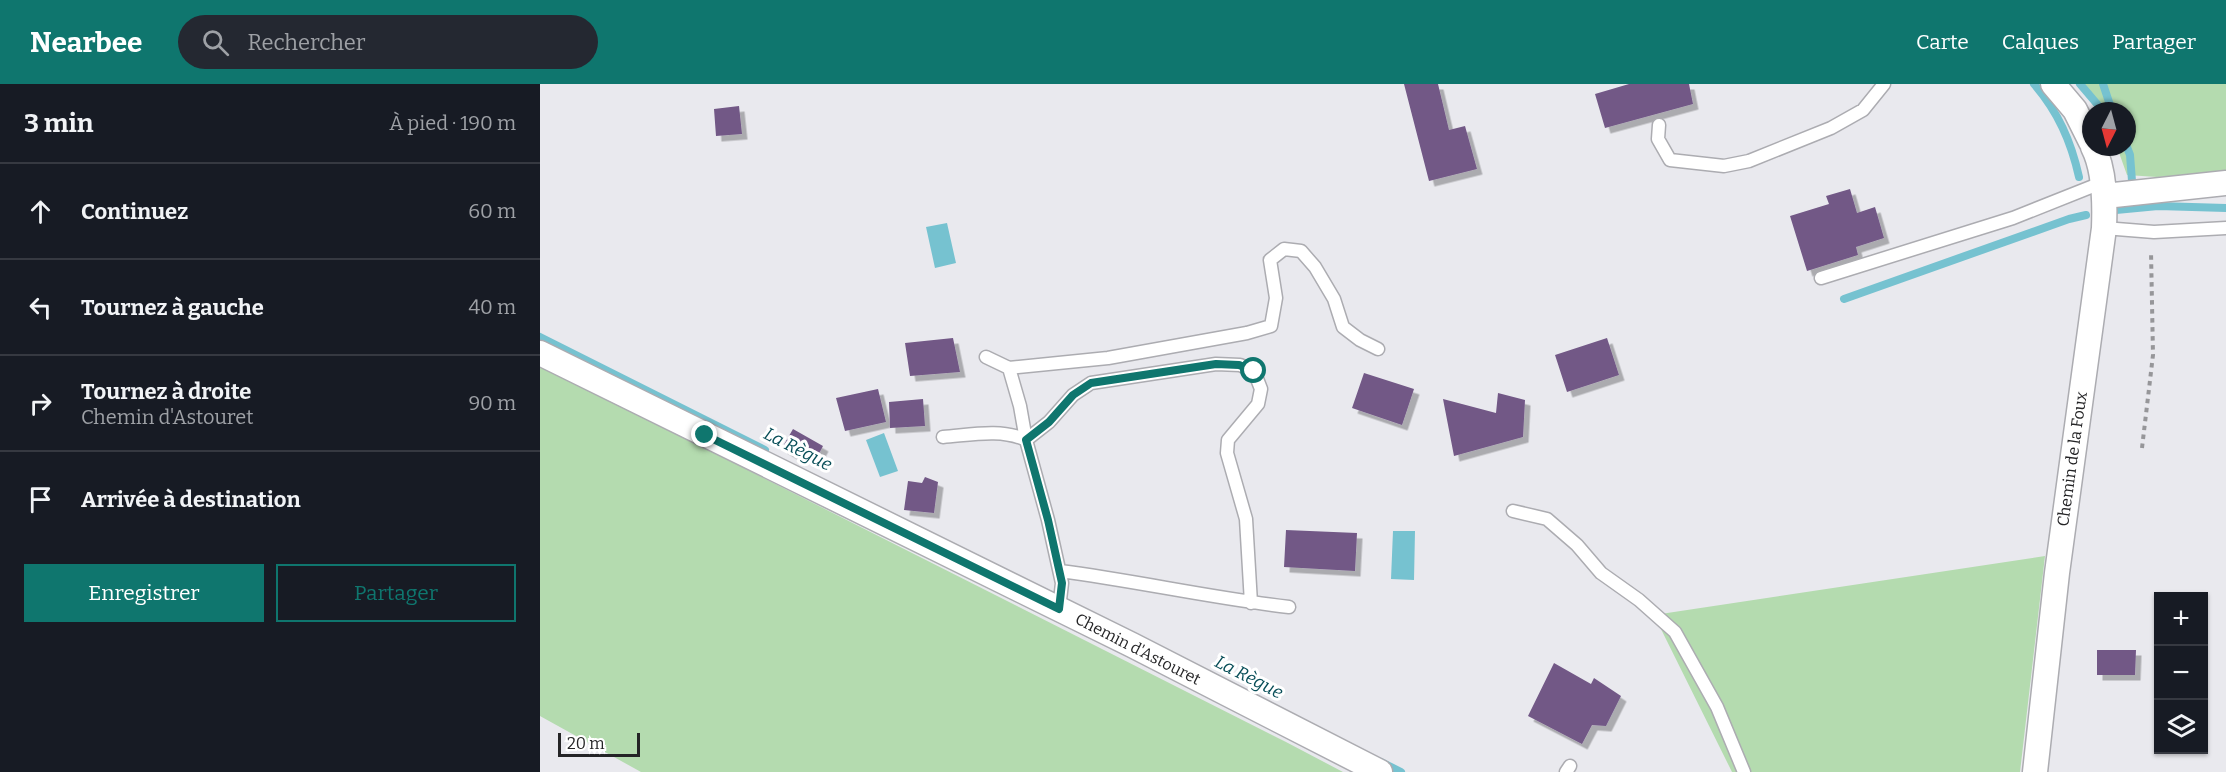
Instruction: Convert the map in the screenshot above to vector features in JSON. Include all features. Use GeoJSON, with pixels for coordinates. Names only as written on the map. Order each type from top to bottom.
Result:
{"type":"FeatureCollection","features":[{"type":"Feature","properties":{"kind":"street"},"geometry":{"type":"LineString","coordinates":[[2054,84],[2075,110],[2082,124]]}},
{"type":"Feature","properties":{"kind":"street","name":"Chemin de la Foux"},"geometry":{"type":"LineString","coordinates":[[2035,772],[2057,573],[2104,228],[2103,189],[2097,156]]}},
{"type":"Feature","properties":{"kind":"street"},"geometry":{"type":"LineString","coordinates":[[2103,189],[2226,183]]}},
{"type":"Feature","properties":{"kind":"street","name":"Chemin d'Astouret"},"geometry":{"type":"LineString","coordinates":[[540,353],[1059,609],[1380,772]]}},
{"type":"Feature","properties":{"kind":"lane"},"geometry":{"type":"LineString","coordinates":[[1659,124],[1658,139],[1670,160],[1724,166],[1749,161],[1831,128],[1863,110],[1884,84]]}},
{"type":"Feature","properties":{"kind":"lane"},"geometry":{"type":"LineString","coordinates":[[1821,278],[2103,189]]}},
{"type":"Feature","properties":{"kind":"lane"},"geometry":{"type":"LineString","coordinates":[[2104,228],[2151,232],[2226,228]]}},
{"type":"Feature","properties":{"kind":"lane"},"geometry":{"type":"LineString","coordinates":[[986,357],[1009,368],[1108,358],[1247,333],[1271,326],[1276,298],[1270,260],[1284,249],[1301,251],[1315,267],[1334,299],[1343,327],[1360,340],[1378,349]]}},
{"type":"Feature","properties":{"kind":"lane"},"geometry":{"type":"LineString","coordinates":[[1026,440],[1049,422],[1073,395],[1091,383],[1216,364],[1239,365],[1254,371],[1261,389],[1258,404],[1228,440],[1227,453],[1246,519],[1251,603]]}},
{"type":"Feature","properties":{"kind":"lane"},"geometry":{"type":"LineString","coordinates":[[1009,368],[1060,571],[1062,583],[1059,609]]}},
{"type":"Feature","properties":{"kind":"lane"},"geometry":{"type":"LineString","coordinates":[[943,437],[1005,433],[1026,440]]}},
{"type":"Feature","properties":{"kind":"lane"},"geometry":{"type":"LineString","coordinates":[[1513,511],[1547,519],[1577,545],[1602,573],[1639,600],[1675,632],[1717,707],[1744,772]]}},
{"type":"Feature","properties":{"kind":"lane"},"geometry":{"type":"LineString","coordinates":[[1060,571],[1251,603],[1289,607]]}},
{"type":"Feature","properties":{"kind":"path"},"geometry":{"type":"LineString","coordinates":[[2142,448],[2153,355],[2151,232]]}},
{"type":"Feature","properties":{"kind":"green space"},"geometry":{"type":"Polygon","coordinates":[[[2077,84],[2226,84],[2226,173],[2157,177],[2127,175],[2120,156],[2136,156],[2136,102],[2091,102],[2077,84]]]}},
{"type":"Feature","properties":{"kind":"green space"},"geometry":{"type":"Polygon","coordinates":[[[540,365],[1343,772],[641,772],[540,716],[540,365]]]}},
{"type":"Feature","properties":{"kind":"green space"},"geometry":{"type":"Polygon","coordinates":[[[2045,556],[2020,772],[1732,772],[1654,615],[2045,556]]]}},
{"type":"Feature","properties":{"kind":"water"},"geometry":{"type":"Polygon","coordinates":[[[947,223],[956,263],[935,268],[926,227],[947,223]]]}},
{"type":"Feature","properties":{"kind":"water"},"geometry":{"type":"Polygon","coordinates":[[[884,433],[898,471],[880,477],[866,440],[884,433]]]}},
{"type":"Feature","properties":{"kind":"water"},"geometry":{"type":"Polygon","coordinates":[[[1393,531],[1415,531],[1414,580],[1391,579],[1393,531]]]}},
{"type":"Feature","properties":{"kind":"building"},"geometry":{"type":"Polygon","coordinates":[[[1404,84],[1438,84],[1449,130],[1465,126],[1477,169],[1429,181],[1404,84]]]}},
{"type":"Feature","properties":{"kind":"building"},"geometry":{"type":"Polygon","coordinates":[[[1629,84],[1689,84],[1693,104],[1605,128],[1595,94],[1629,84]]]}},
{"type":"Feature","properties":{"kind":"building"},"geometry":{"type":"Polygon","coordinates":[[[739,106],[742,134],[716,136],[714,109],[739,106]]]}},
{"type":"Feature","properties":{"kind":"building"},"geometry":{"type":"Polygon","coordinates":[[[1850,189],[1857,213],[1875,207],[1884,238],[1856,247],[1858,255],[1807,271],[1790,216],[1829,204],[1826,196],[1850,189]]]}},
{"type":"Feature","properties":{"kind":"building"},"geometry":{"type":"Polygon","coordinates":[[[953,338],[960,372],[910,376],[905,343],[953,338]]]}},
{"type":"Feature","properties":{"kind":"building"},"geometry":{"type":"Polygon","coordinates":[[[1607,338],[1619,375],[1567,392],[1555,355],[1607,338]]]}},
{"type":"Feature","properties":{"kind":"building"},"geometry":{"type":"Polygon","coordinates":[[[1364,373],[1414,389],[1402,425],[1352,408],[1364,373]]]}},
{"type":"Feature","properties":{"kind":"building"},"geometry":{"type":"Polygon","coordinates":[[[878,389],[886,422],[845,431],[836,398],[878,389]]]}},
{"type":"Feature","properties":{"kind":"building"},"geometry":{"type":"Polygon","coordinates":[[[1498,393],[1525,400],[1523,437],[1454,456],[1443,399],[1496,413],[1498,393]]]}},
{"type":"Feature","properties":{"kind":"building"},"geometry":{"type":"Polygon","coordinates":[[[923,399],[925,426],[890,428],[889,402],[923,399]]]}},
{"type":"Feature","properties":{"kind":"building"},"geometry":{"type":"Polygon","coordinates":[[[793,429],[823,446],[814,463],[782,448],[793,429]]]}},
{"type":"Feature","properties":{"kind":"building"},"geometry":{"type":"Polygon","coordinates":[[[925,477],[938,482],[934,513],[904,510],[908,481],[922,483],[925,477]]]}},
{"type":"Feature","properties":{"kind":"building"},"geometry":{"type":"Polygon","coordinates":[[[1286,530],[1357,533],[1355,571],[1284,567],[1286,530]]]}},
{"type":"Feature","properties":{"kind":"building"},"geometry":{"type":"Polygon","coordinates":[[[2097,650],[2136,650],[2135,675],[2097,675],[2097,650]]]}},
{"type":"Feature","properties":{"kind":"building"},"geometry":{"type":"Polygon","coordinates":[[[1554,663],[1591,684],[1594,678],[1621,696],[1606,726],[1592,725],[1582,744],[1528,716],[1554,663]]]}},
{"type":"Feature","properties":{"kind":"waterway"},"geometry":{"type":"LineString","coordinates":[[2034,84],[2050,105],[2062,128],[2072,151],[2079,177]]}},
{"type":"Feature","properties":{"kind":"waterway"},"geometry":{"type":"LineString","coordinates":[[2080,84],[2095,102]]}},
{"type":"Feature","properties":{"kind":"waterway"},"geometry":{"type":"LineString","coordinates":[[2103,84],[2109,102]]}},
{"type":"Feature","properties":{"kind":"waterway"},"geometry":{"type":"LineString","coordinates":[[2130,156],[2132,181]]}},
{"type":"Feature","properties":{"kind":"waterway"},"geometry":{"type":"LineString","coordinates":[[2116,210],[2158,206],[2226,208]]}},
{"type":"Feature","properties":{"kind":"waterway"},"geometry":{"type":"LineString","coordinates":[[1844,299],[2086,215]]}},
{"type":"Feature","properties":{"kind":"waterway","name":"La Règue"},"geometry":{"type":"LineString","coordinates":[[540,337],[765,450]]}},
{"type":"Feature","properties":{"kind":"waterway","name":"La Règue"},"geometry":{"type":"LineString","coordinates":[[1381,762],[1401,772]]}},
{"type":"Feature","properties":{"kind":"route"},"geometry":{"type":"LineString","coordinates":[[705,435],[1059,609],[1062,583],[1048,520],[1026,440],[1049,422],[1073,395],[1091,383],[1216,364],[1239,365],[1254,371]]}}]}
